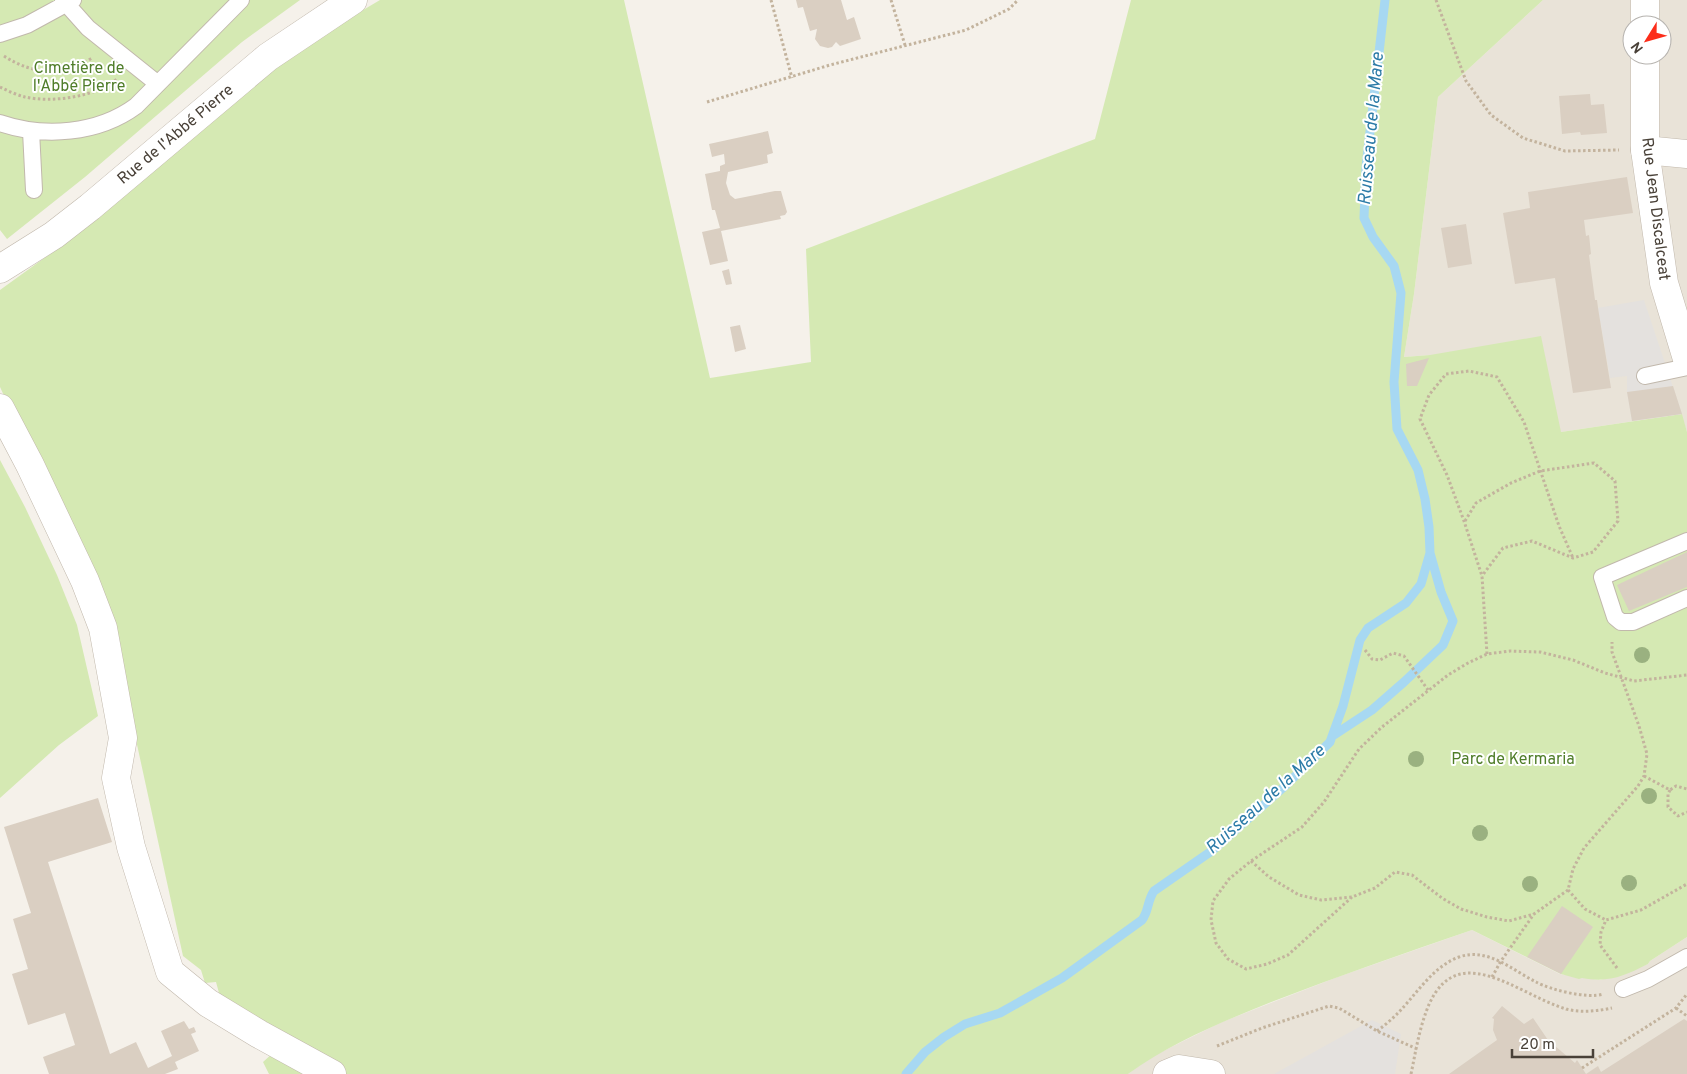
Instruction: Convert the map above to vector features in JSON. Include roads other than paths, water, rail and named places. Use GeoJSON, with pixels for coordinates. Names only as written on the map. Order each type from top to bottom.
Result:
{"type":"FeatureCollection","features":[{"type":"Feature","properties":{"kind":"street","name":"Rue de l'Abbé Pierre"},"geometry":{"type":"LineString","coordinates":[[0,269],[54,235],[268,58],[353,0]]}},
{"type":"Feature","properties":{"kind":"street"},"geometry":{"type":"LineString","coordinates":[[1645,0],[1645,15]]}},
{"type":"Feature","properties":{"kind":"street","name":"Rue Jean Discalceat"},"geometry":{"type":"LineString","coordinates":[[1645,65],[1645,150],[1664,283],[1687,359]]}},
{"type":"Feature","properties":{"kind":"street"},"geometry":{"type":"LineString","coordinates":[[1645,150],[1687,154]]}},
{"type":"Feature","properties":{"kind":"street"},"geometry":{"type":"LineString","coordinates":[[0,408],[30,465],[85,581],[103,628],[123,738],[116,778],[131,847],[170,972],[217,1008],[259,1034],[332,1074]]}},
{"type":"Feature","properties":{"kind":"street"},"geometry":{"type":"LineString","coordinates":[[1173,1072],[1212,1074]]}},
{"type":"Feature","properties":{"kind":"lane"},"geometry":{"type":"LineString","coordinates":[[0,123],[31,131],[69,131],[107,123],[122,116],[136,106],[241,0]]}},
{"type":"Feature","properties":{"kind":"lane"},"geometry":{"type":"LineString","coordinates":[[0,34],[27,24],[67,1],[88,28],[108,46],[158,84]]}},
{"type":"Feature","properties":{"kind":"lane"},"geometry":{"type":"LineString","coordinates":[[31,131],[34,190]]}},
{"type":"Feature","properties":{"kind":"lane"},"geometry":{"type":"LineString","coordinates":[[1645,376],[1687,367]]}},
{"type":"Feature","properties":{"kind":"lane"},"geometry":{"type":"LineString","coordinates":[[1687,541],[1602,577],[1614,617],[1620,622],[1633,622],[1687,598]]}},
{"type":"Feature","properties":{"kind":"lane"},"geometry":{"type":"LineString","coordinates":[[1626,987],[1648,980],[1687,957]]}},
{"type":"Feature","properties":{"kind":"waterway","name":"Ruisseau de la Mare"},"geometry":{"type":"LineString","coordinates":[[906,1074],[925,1052],[944,1037],[965,1024],[1000,1013],[1062,978],[1142,920],[1154,891],[1213,850],[1285,786],[1330,742],[1343,706],[1360,640],[1368,628],[1406,603],[1421,584],[1430,553],[1425,499],[1418,470],[1397,429],[1394,382],[1401,293],[1394,266],[1373,237],[1364,218],[1366,167],[1385,0]]}},
{"type":"Feature","properties":{"kind":"waterway"},"geometry":{"type":"LineString","coordinates":[[1334,735],[1372,710],[1443,645],[1453,621],[1441,592],[1430,553]]}},
{"type":"Feature","properties":{"kind":"park label","name":"Cimetière de l'Abbé Pierre"},"geometry":{"type":"Point","coordinates":[79,78]}},
{"type":"Feature","properties":{"kind":"park label","name":"Parc de Kermaria"},"geometry":{"type":"Point","coordinates":[1513,760]}}]}
